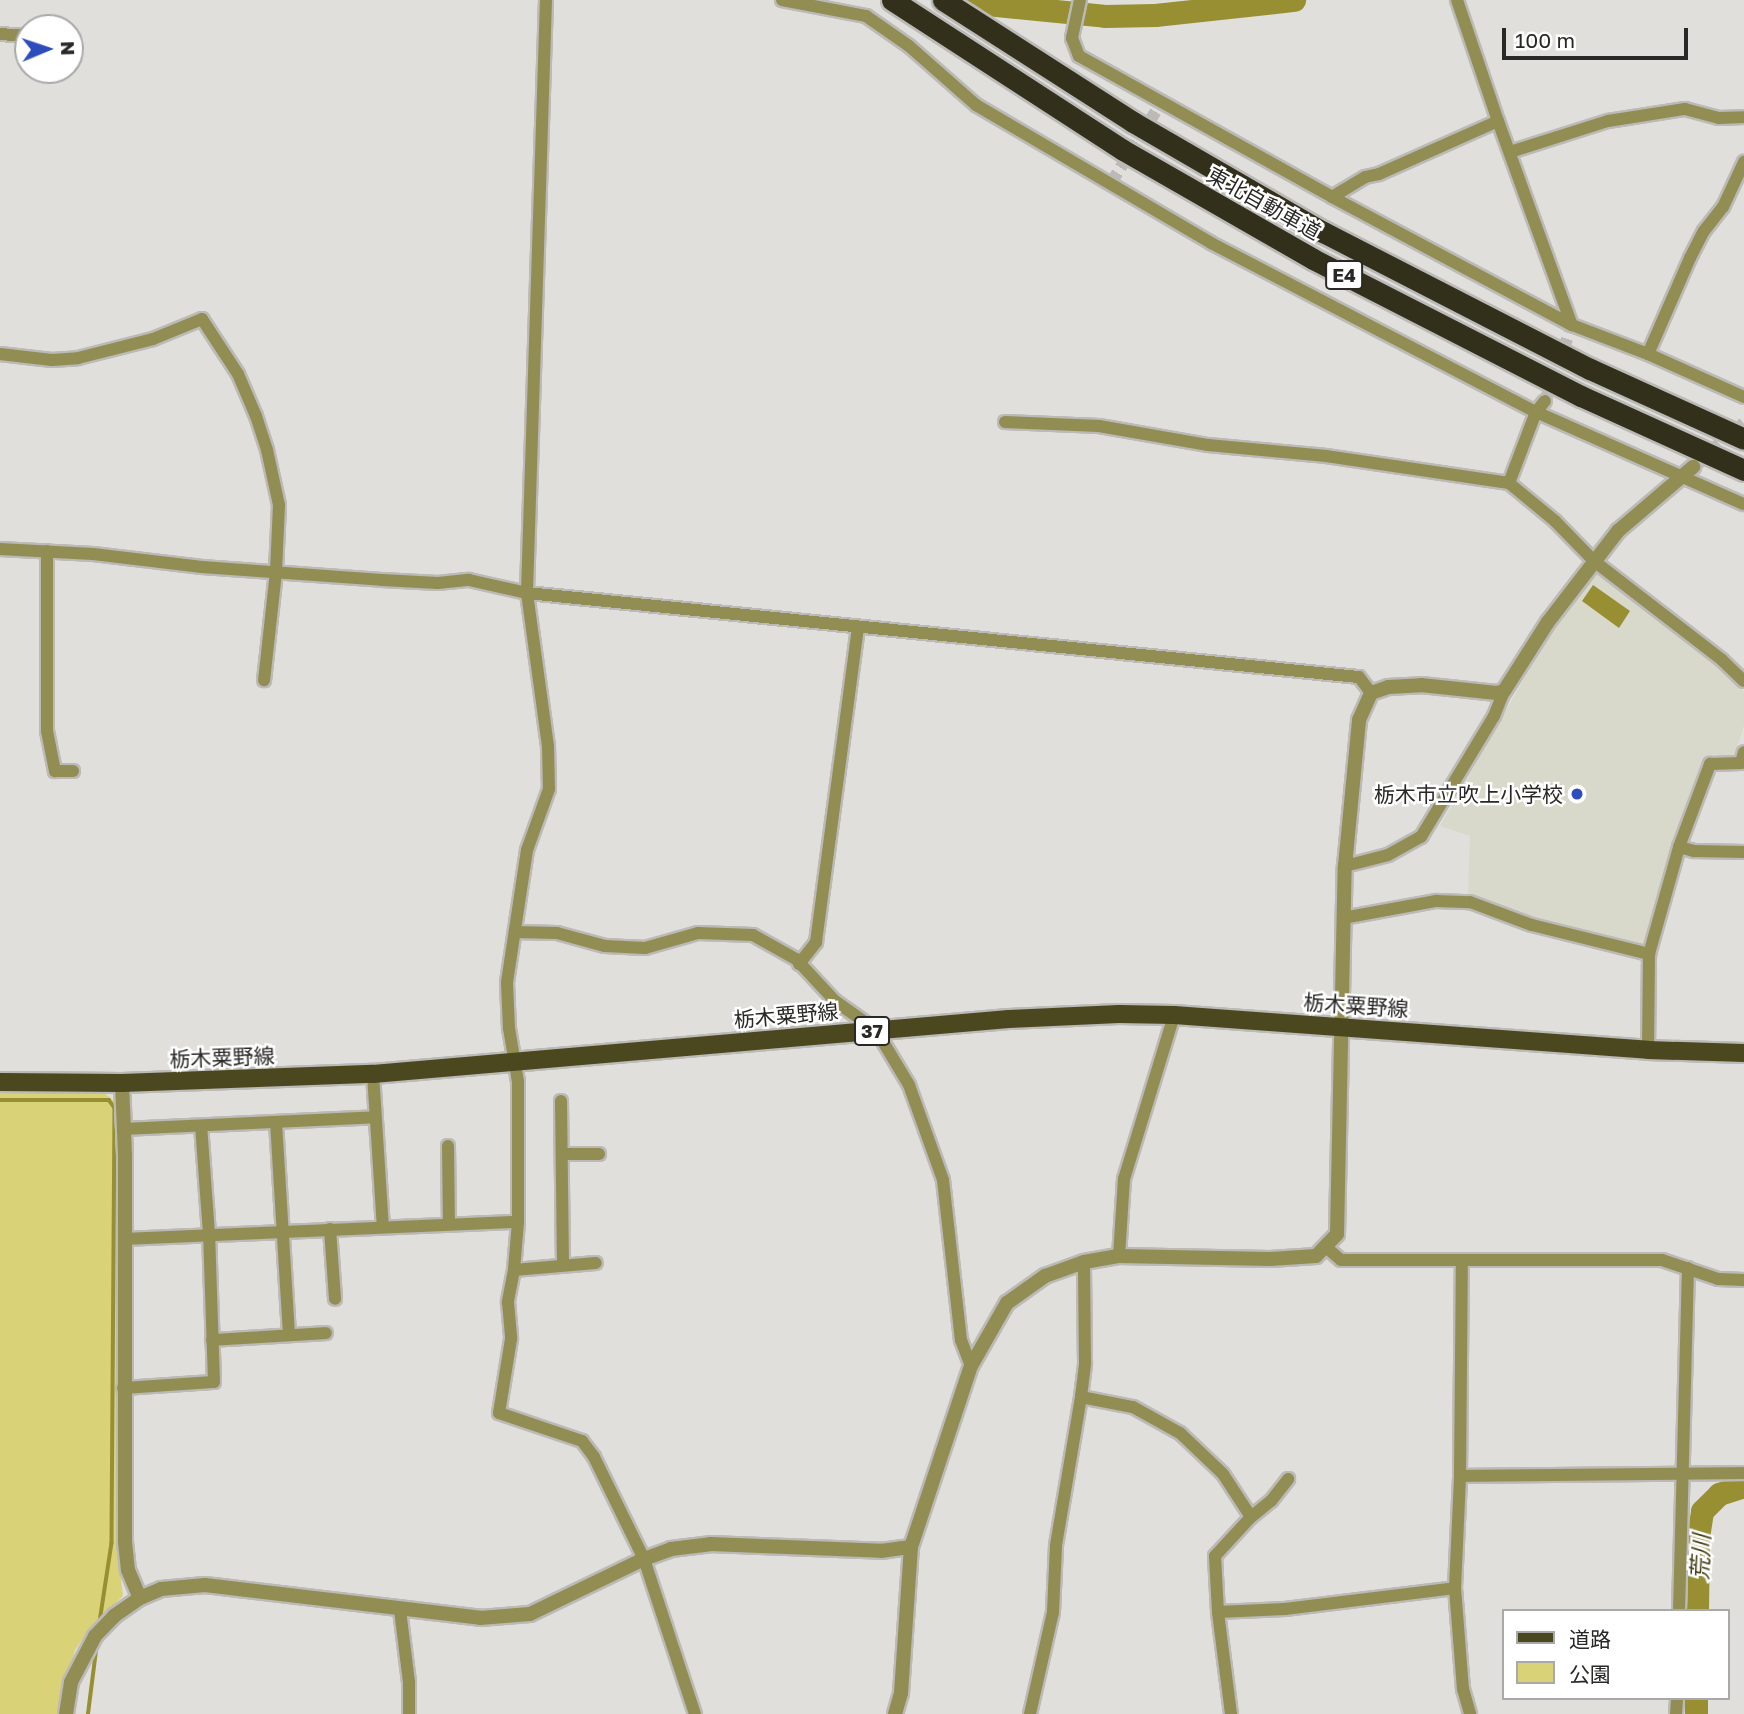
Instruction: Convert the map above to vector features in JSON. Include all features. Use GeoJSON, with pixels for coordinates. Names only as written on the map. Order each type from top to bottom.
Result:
{"type":"FeatureCollection","features":[{"type":"Feature","properties":{"kind":"highway","name":"東北自動車道"},"geometry":{"type":"LineString","coordinates":[[892,0],[1123,150],[1313,258],[1481,347],[1744,470]]}},
{"type":"Feature","properties":{"kind":"highway","name":"東北自動車道"},"geometry":{"type":"LineString","coordinates":[[943,0],[1031,58],[1324,232],[1590,369],[1744,439]]}},
{"type":"Feature","properties":{"kind":"main road","name":"栃木粟野線"},"geometry":{"type":"LineString","coordinates":[[0,1082],[122,1083],[373,1074],[1062,1016],[1174,1014],[1648,1050],[1744,1053]]}},
{"type":"Feature","properties":{"kind":"street"},"geometry":{"type":"LineString","coordinates":[[546,0],[527,593],[548,746],[549,789],[527,850],[507,982],[518,1082],[518,1222],[508,1302],[511,1339],[499,1413],[582,1441],[594,1457],[643,1559],[695,1714]]}},
{"type":"Feature","properties":{"kind":"street"},"geometry":{"type":"LineString","coordinates":[[782,0],[866,16],[909,46],[976,104],[1211,243],[1536,412],[1744,504]]}},
{"type":"Feature","properties":{"kind":"street"},"geometry":{"type":"LineString","coordinates":[[1080,0],[1072,38],[1079,55],[1332,197],[1573,325],[1648,354],[1744,397]]}},
{"type":"Feature","properties":{"kind":"street"},"geometry":{"type":"LineString","coordinates":[[1457,0],[1520,186],[1573,325]]}},
{"type":"Feature","properties":{"kind":"street"},"geometry":{"type":"LineString","coordinates":[[1510,152],[1608,121],[1685,109],[1719,118],[1744,117]]}},
{"type":"Feature","properties":{"kind":"street"},"geometry":{"type":"LineString","coordinates":[[1332,197],[1365,177],[1379,174],[1498,121]]}},
{"type":"Feature","properties":{"kind":"street"},"geometry":{"type":"LineString","coordinates":[[1648,354],[1690,258],[1704,231],[1723,207],[1744,162]]}},
{"type":"Feature","properties":{"kind":"street"},"geometry":{"type":"LineString","coordinates":[[0,354],[52,360],[79,358],[153,339],[202,319],[238,374],[267,450],[279,505],[276,572],[264,680]]}},
{"type":"Feature","properties":{"kind":"street"},"geometry":{"type":"LineString","coordinates":[[1509,484],[1536,412],[1545,401]]}},
{"type":"Feature","properties":{"kind":"street"},"geometry":{"type":"LineString","coordinates":[[1005,422],[1099,426],[1208,444],[1326,456],[1509,484],[1555,521],[1594,561],[1744,681]]}},
{"type":"Feature","properties":{"kind":"street"},"geometry":{"type":"LineString","coordinates":[[1345,866],[1388,855],[1421,837],[1494,716],[1504,691],[1548,622],[1618,531],[1693,467]]}},
{"type":"Feature","properties":{"kind":"street"},"geometry":{"type":"LineString","coordinates":[[0,550],[47,551],[276,572],[424,582],[469,580],[527,593],[1359,677],[1371,693]]}},
{"type":"Feature","properties":{"kind":"street"},"geometry":{"type":"LineString","coordinates":[[47,551],[47,730],[55,771],[73,771]]}},
{"type":"Feature","properties":{"kind":"street"},"geometry":{"type":"LineString","coordinates":[[799,964],[816,942],[858,628]]}},
{"type":"Feature","properties":{"kind":"street"},"geometry":{"type":"LineString","coordinates":[[895,1714],[901,1693],[911,1547],[971,1366],[1007,1303],[1045,1276],[1084,1262],[1119,1256],[1299,1258],[1316,1256],[1327,1248],[1337,1234],[1340,1205],[1340,1026],[1345,866],[1359,720],[1371,693],[1388,687],[1421,685],[1497,693],[1504,691]]}},
{"type":"Feature","properties":{"kind":"street"},"geometry":{"type":"LineString","coordinates":[[1648,1050],[1649,954],[1679,847],[1710,764],[1741,763],[1744,752]]}},
{"type":"Feature","properties":{"kind":"street"},"geometry":{"type":"LineString","coordinates":[[1679,847],[1694,851],[1744,852]]}},
{"type":"Feature","properties":{"kind":"street"},"geometry":{"type":"LineString","coordinates":[[1343,918],[1436,901],[1470,902],[1532,925],[1649,954]]}},
{"type":"Feature","properties":{"kind":"street"},"geometry":{"type":"LineString","coordinates":[[515,932],[557,933],[605,946],[645,948],[698,933],[739,932],[774,944],[799,964],[835,1001],[876,1030],[909,1085],[943,1181],[961,1340],[971,1366]]}},
{"type":"Feature","properties":{"kind":"street"},"geometry":{"type":"LineString","coordinates":[[1119,1256],[1124,1180],[1174,1014]]}},
{"type":"Feature","properties":{"kind":"street"},"geometry":{"type":"LineString","coordinates":[[373,1074],[383,1227]]}},
{"type":"Feature","properties":{"kind":"street"},"geometry":{"type":"LineString","coordinates":[[122,1083],[125,1542],[128,1570],[140,1598]]}},
{"type":"Feature","properties":{"kind":"street"},"geometry":{"type":"LineString","coordinates":[[561,1101],[563,1265]]}},
{"type":"Feature","properties":{"kind":"street"},"geometry":{"type":"LineString","coordinates":[[124,1129],[375,1117]]}},
{"type":"Feature","properties":{"kind":"street"},"geometry":{"type":"LineString","coordinates":[[276,1122],[289,1335]]}},
{"type":"Feature","properties":{"kind":"street"},"geometry":{"type":"LineString","coordinates":[[123,1388],[214,1382],[209,1234],[201,1126]]}},
{"type":"Feature","properties":{"kind":"street"},"geometry":{"type":"LineString","coordinates":[[448,1146],[449,1224]]}},
{"type":"Feature","properties":{"kind":"street"},"geometry":{"type":"LineString","coordinates":[[562,1154],[599,1154]]}},
{"type":"Feature","properties":{"kind":"street"},"geometry":{"type":"LineString","coordinates":[[124,1239],[518,1222]]}},
{"type":"Feature","properties":{"kind":"street"},"geometry":{"type":"LineString","coordinates":[[330,1229],[335,1299]]}},
{"type":"Feature","properties":{"kind":"street"},"geometry":{"type":"LineString","coordinates":[[1327,1248],[1341,1260],[1662,1260],[1718,1279],[1744,1280]]}},
{"type":"Feature","properties":{"kind":"street"},"geometry":{"type":"LineString","coordinates":[[1030,1714],[1053,1612],[1056,1545],[1082,1397],[1085,1363],[1084,1262]]}},
{"type":"Feature","properties":{"kind":"street"},"geometry":{"type":"LineString","coordinates":[[1462,1262],[1460,1476],[1455,1588],[1463,1689],[1470,1714]]}},
{"type":"Feature","properties":{"kind":"street"},"geometry":{"type":"LineString","coordinates":[[514,1270],[596,1263]]}},
{"type":"Feature","properties":{"kind":"street"},"geometry":{"type":"LineString","coordinates":[[1679,1609],[1688,1268]]}},
{"type":"Feature","properties":{"kind":"street"},"geometry":{"type":"LineString","coordinates":[[212,1340],[326,1333]]}},
{"type":"Feature","properties":{"kind":"street"},"geometry":{"type":"LineString","coordinates":[[1082,1397],[1133,1407],[1180,1433],[1223,1474],[1251,1517]]}},
{"type":"Feature","properties":{"kind":"street"},"geometry":{"type":"LineString","coordinates":[[1460,1476],[1744,1473]]}},
{"type":"Feature","properties":{"kind":"street"},"geometry":{"type":"LineString","coordinates":[[1231,1714],[1218,1612],[1215,1556],[1251,1517],[1271,1501],[1288,1479]]}},
{"type":"Feature","properties":{"kind":"street"},"geometry":{"type":"LineString","coordinates":[[66,1714],[71,1682],[94,1636],[114,1616],[140,1598],[161,1589],[205,1585],[400,1611],[480,1618],[530,1614],[643,1559],[671,1549],[710,1544],[881,1551],[911,1547]]}},
{"type":"Feature","properties":{"kind":"street"},"geometry":{"type":"LineString","coordinates":[[1218,1612],[1285,1609],[1455,1588]]}},
{"type":"Feature","properties":{"kind":"street"},"geometry":{"type":"LineString","coordinates":[[400,1611],[410,1682],[409,1714]]}},
{"type":"Feature","properties":{"kind":"shaded area","name":"栃木市立吹上小学校"},"geometry":{"type":"Polygon","coordinates":[[[1595,573],[1691,643],[1744,691],[1744,725],[1734,757],[1714,754],[1706,761],[1645,950],[1537,920],[1468,893],[1470,836],[1440,826],[1548,637],[1595,573]]]}},
{"type":"Feature","properties":{"kind":"shaded area"},"geometry":{"type":"Polygon","coordinates":[[[1593,585],[1630,611],[1619,628],[1582,601],[1593,585]]]}},
{"type":"Feature","properties":{"kind":"green space"},"geometry":{"type":"Polygon","coordinates":[[[0,1091],[102,1091],[114,1101],[119,1111],[117,1546],[123,1596],[91,1627],[75,1650],[59,1714],[0,1714],[0,1091]]]}},
{"type":"Feature","properties":{"kind":"waterway"},"geometry":{"type":"LineString","coordinates":[[946,0],[1105,16],[1155,15],[1294,0]]}},
{"type":"Feature","properties":{"kind":"waterway"},"geometry":{"type":"LineString","coordinates":[[0,1100],[109,1100],[115,1108],[112,1543],[100,1622]]}},
{"type":"Feature","properties":{"kind":"waterway","name":"荒川"},"geometry":{"type":"LineString","coordinates":[[1697,1609],[1698,1537],[1702,1511],[1719,1494],[1744,1486]]}},
{"type":"Feature","properties":{"kind":"waterway"},"geometry":{"type":"LineString","coordinates":[[88,1714],[97,1643]]}},
{"type":"Feature","properties":{"kind":"waterway","name":"荒川"},"geometry":{"type":"LineString","coordinates":[[1696,1700],[1696,1714]]}},
{"type":"Feature","properties":{"kind":"tunnel"},"geometry":{"type":"LineString","coordinates":[[1111,183],[1161,103]]}},
{"type":"Feature","properties":{"kind":"tunnel"},"geometry":{"type":"LineString","coordinates":[[1545,401],[1572,325]]}},
{"type":"Feature","properties":{"kind":"tunnel"},"geometry":{"type":"LineString","coordinates":[[1693,467],[1744,424]]}},
{"type":"Feature","properties":{"kind":"place","name":"栃木市立吹上小学校"},"geometry":{"type":"Point","coordinates":[1577,794]}}]}
